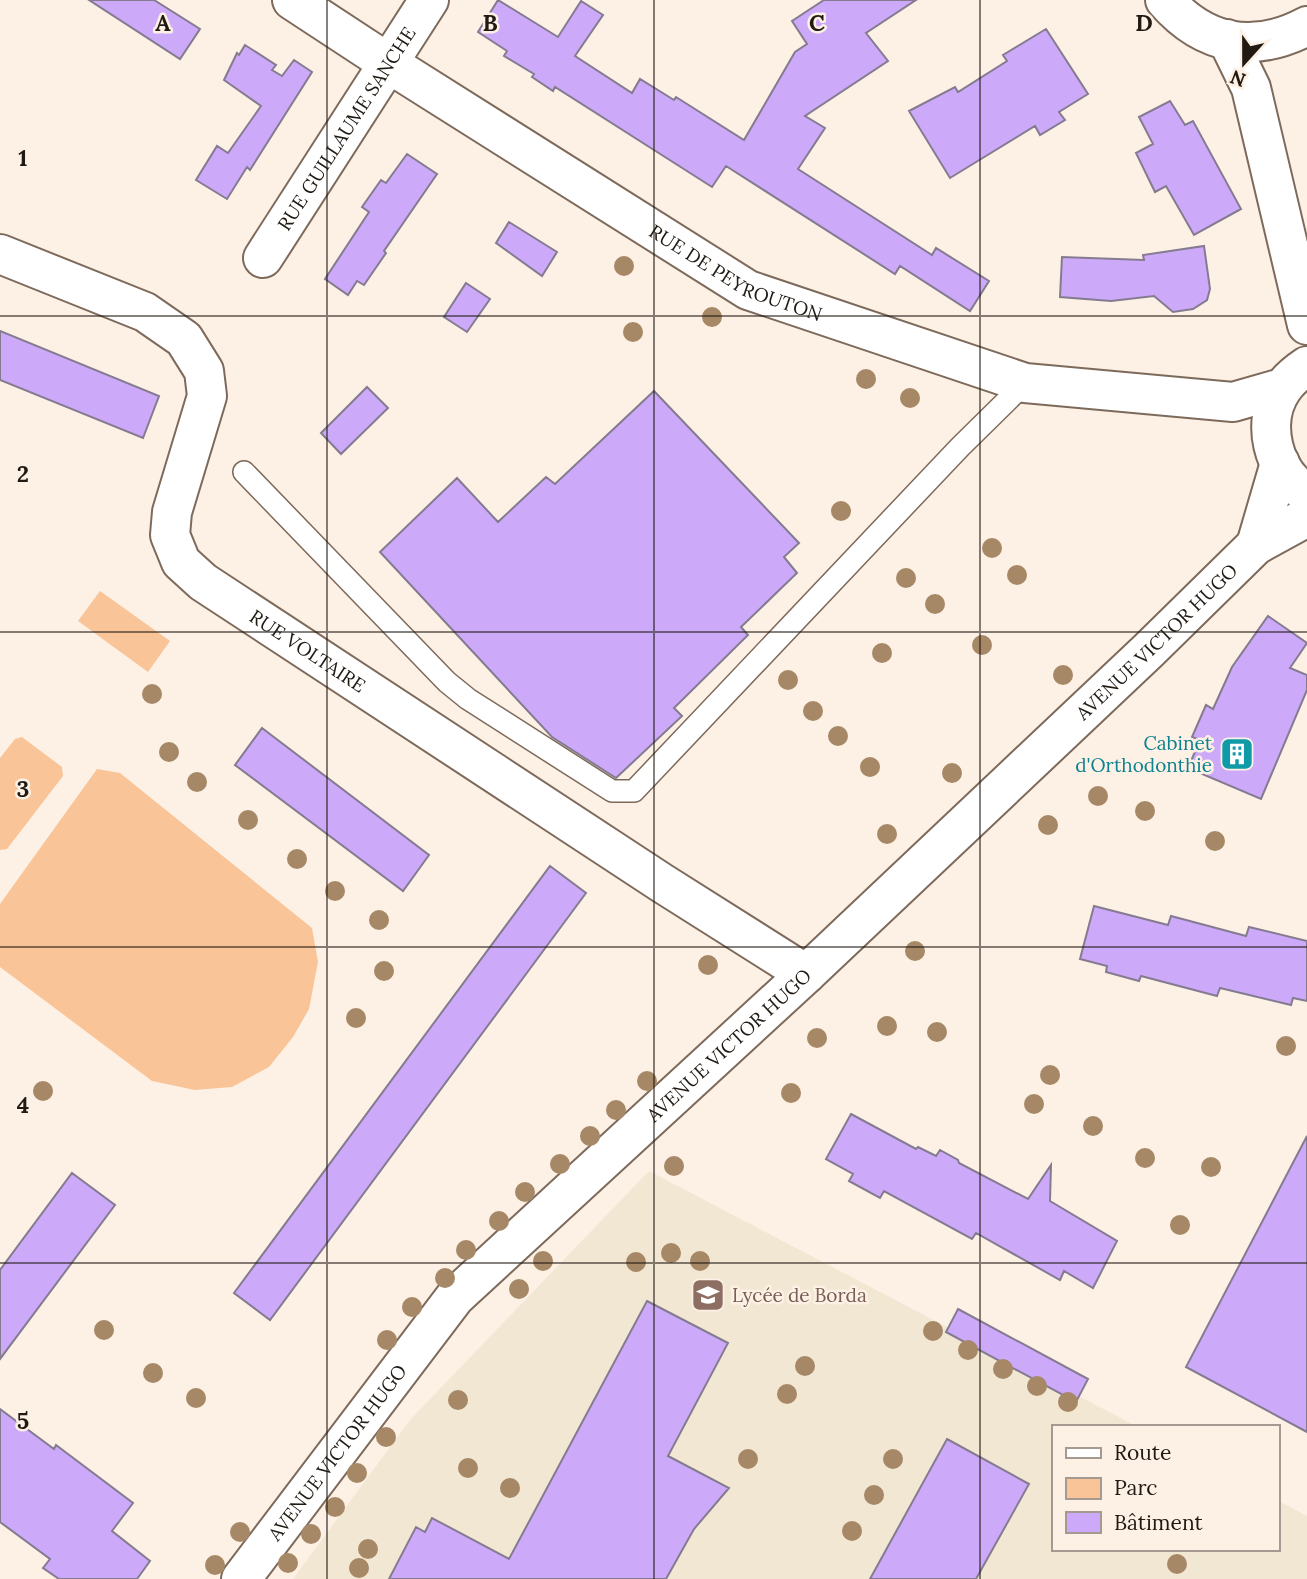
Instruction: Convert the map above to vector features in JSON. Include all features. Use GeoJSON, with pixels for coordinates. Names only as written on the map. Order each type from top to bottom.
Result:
{"type":"FeatureCollection","features":[{"type":"Feature","properties":{"kind":"street","name":"RUE DE PEYROUTON"},"geometry":{"type":"LineString","coordinates":[[292,0],[748,290],[1025,383],[1233,402],[1271,425]]}},
{"type":"Feature","properties":{"kind":"street","name":"RUE GUILLAUME SANCHE"},"geometry":{"type":"LineString","coordinates":[[263,258],[429,0]]}},
{"type":"Feature","properties":{"kind":"street"},"geometry":{"type":"LineString","coordinates":[[1165,0],[1183,19],[1204,32],[1247,45],[1289,36],[1307,26]]}},
{"type":"Feature","properties":{"kind":"street"},"geometry":{"type":"LineString","coordinates":[[1227,39],[1251,88],[1307,325]]}},
{"type":"Feature","properties":{"kind":"street","name":"RUE VOLTAIRE"},"geometry":{"type":"LineString","coordinates":[[0,254],[145,312],[184,339],[204,371],[207,396],[172,512],[170,535],[181,562],[203,582],[806,974]]}},
{"type":"Feature","properties":{"kind":"street","name":"RUE DE PEYROUTON"},"geometry":{"type":"LineString","coordinates":[[1233,402],[1295,377]]}},
{"type":"Feature","properties":{"kind":"street"},"geometry":{"type":"LineString","coordinates":[[1295,377],[1275,405],[1271,425],[1272,444],[1289,476],[1307,493]]}},
{"type":"Feature","properties":{"kind":"street","name":"AVENUE VICTOR HUGO"},"geometry":{"type":"LineString","coordinates":[[1256,545],[1280,463]]}},
{"type":"Feature","properties":{"kind":"street","name":"AVENUE VICTOR HUGO"},"geometry":{"type":"LineString","coordinates":[[241,1579],[455,1297],[806,974],[1149,650],[1256,545],[1307,517]]}},
{"type":"Feature","properties":{"kind":"lane"},"geometry":{"type":"LineString","coordinates":[[244,472],[447,682],[468,699],[612,790],[634,791],[960,447],[1025,383]]}},
{"type":"Feature","properties":{"kind":"shaded area","name":"Lycée de Borda"},"geometry":{"type":"Polygon","coordinates":[[[649,1171],[1134,1425],[1052,1425],[1052,1551],[1279,1551],[1279,1501],[1307,1516],[1307,1579],[293,1579],[410,1420],[649,1171]]]}},
{"type":"Feature","properties":{"kind":"green space"},"geometry":{"type":"Polygon","coordinates":[[[100,591],[170,641],[148,672],[78,621],[100,591]]]}},
{"type":"Feature","properties":{"kind":"green space"},"geometry":{"type":"Polygon","coordinates":[[[22,737],[62,767],[63,776],[7,849],[0,850],[0,758],[15,739],[22,737]]]}},
{"type":"Feature","properties":{"kind":"green space"},"geometry":{"type":"Polygon","coordinates":[[[97,769],[120,773],[312,928],[318,962],[309,1009],[293,1037],[269,1067],[232,1087],[195,1090],[152,1081],[0,967],[0,904],[97,769]]]}},
{"type":"Feature","properties":{"kind":"building"},"geometry":{"type":"Polygon","coordinates":[[[89,0],[154,0],[200,29],[180,59],[89,0]]]}},
{"type":"Feature","properties":{"kind":"building"},"geometry":{"type":"Polygon","coordinates":[[[498,0],[558,37],[581,1],[603,15],[575,56],[632,93],[640,79],[674,100],[676,97],[744,140],[795,52],[807,44],[792,21],[824,0],[916,0],[866,33],[888,61],[805,116],[825,128],[798,169],[932,255],[936,248],[989,281],[970,311],[900,266],[895,274],[726,166],[712,187],[555,87],[553,91],[532,77],[534,74],[504,56],[507,51],[478,32],[498,0]]]}},
{"type":"Feature","properties":{"kind":"building"},"geometry":{"type":"Polygon","coordinates":[[[1046,29],[1088,94],[1059,112],[1065,120],[1040,135],[1035,126],[950,178],[909,111],[955,87],[958,92],[1007,61],[1003,55],[1046,29]]]}},
{"type":"Feature","properties":{"kind":"building"},"geometry":{"type":"Polygon","coordinates":[[[245,45],[276,65],[272,70],[282,76],[294,60],[312,72],[250,170],[247,167],[227,199],[196,180],[217,146],[228,153],[261,106],[224,80],[237,53],[239,55],[245,45]]]}},
{"type":"Feature","properties":{"kind":"building"},"geometry":{"type":"Polygon","coordinates":[[[1170,101],[1185,125],[1193,121],[1241,209],[1194,235],[1166,186],[1155,192],[1136,153],[1153,144],[1139,117],[1170,101]]]}},
{"type":"Feature","properties":{"kind":"building"},"geometry":{"type":"Polygon","coordinates":[[[407,154],[437,174],[364,285],[357,281],[348,295],[325,279],[369,212],[362,207],[381,180],[386,183],[407,154]]]}},
{"type":"Feature","properties":{"kind":"building"},"geometry":{"type":"Polygon","coordinates":[[[509,222],[557,252],[542,276],[496,243],[509,222]]]}},
{"type":"Feature","properties":{"kind":"building"},"geometry":{"type":"Polygon","coordinates":[[[1204,246],[1210,289],[1207,300],[1193,309],[1173,312],[1154,296],[1111,301],[1060,297],[1062,257],[1144,260],[1143,255],[1204,246]]]}},
{"type":"Feature","properties":{"kind":"building"},"geometry":{"type":"Polygon","coordinates":[[[466,283],[490,299],[467,332],[444,317],[466,283]]]}},
{"type":"Feature","properties":{"kind":"building"},"geometry":{"type":"Polygon","coordinates":[[[0,331],[159,396],[143,438],[0,380],[0,331]]]}},
{"type":"Feature","properties":{"kind":"building"},"geometry":{"type":"Polygon","coordinates":[[[367,387],[388,408],[341,454],[321,433],[367,387]]]}},
{"type":"Feature","properties":{"kind":"building"},"geometry":{"type":"Polygon","coordinates":[[[654,391],[799,543],[784,557],[797,573],[741,627],[748,635],[674,708],[682,716],[616,778],[552,737],[380,552],[457,478],[498,522],[546,477],[555,484],[654,391]]]}},
{"type":"Feature","properties":{"kind":"building"},"geometry":{"type":"Polygon","coordinates":[[[1268,616],[1307,643],[1290,668],[1307,675],[1307,690],[1261,799],[1188,768],[1200,740],[1192,737],[1206,705],[1213,709],[1232,667],[1268,616]]]}},
{"type":"Feature","properties":{"kind":"building"},"geometry":{"type":"Polygon","coordinates":[[[262,728],[429,855],[403,891],[235,765],[262,728]]]}},
{"type":"Feature","properties":{"kind":"building"},"geometry":{"type":"Polygon","coordinates":[[[550,866],[586,893],[270,1320],[234,1293],[550,866]]]}},
{"type":"Feature","properties":{"kind":"building"},"geometry":{"type":"Polygon","coordinates":[[[1094,906],[1168,925],[1171,916],[1246,936],[1249,927],[1307,941],[1307,1001],[1293,998],[1291,1005],[1220,988],[1217,996],[1141,976],[1139,981],[1106,972],[1107,966],[1080,959],[1094,906]]]}},
{"type":"Feature","properties":{"kind":"building"},"geometry":{"type":"Polygon","coordinates":[[[851,1114],[916,1149],[918,1147],[936,1156],[940,1150],[959,1163],[1028,1199],[1051,1165],[1050,1201],[1117,1241],[1093,1288],[1064,1271],[1060,1280],[976,1233],[972,1239],[884,1191],[880,1198],[849,1181],[853,1174],[826,1159],[851,1114]]]}},
{"type":"Feature","properties":{"kind":"building"},"geometry":{"type":"Polygon","coordinates":[[[1307,1136],[1307,1432],[1186,1367],[1307,1136]]]}},
{"type":"Feature","properties":{"kind":"building"},"geometry":{"type":"Polygon","coordinates":[[[72,1173],[115,1205],[0,1359],[0,1270],[72,1173]]]}},
{"type":"Feature","properties":{"kind":"building"},"geometry":{"type":"Polygon","coordinates":[[[647,1301],[728,1343],[668,1456],[729,1488],[694,1529],[666,1579],[389,1579],[416,1527],[425,1532],[432,1518],[509,1559],[647,1301]]]}},
{"type":"Feature","properties":{"kind":"building"},"geometry":{"type":"Polygon","coordinates":[[[958,1309],[1088,1379],[1076,1402],[946,1332],[958,1309]]]}},
{"type":"Feature","properties":{"kind":"building"},"geometry":{"type":"Polygon","coordinates":[[[0,1409],[54,1449],[56,1445],[133,1503],[112,1531],[150,1561],[137,1579],[59,1579],[43,1568],[50,1559],[0,1522],[0,1409]]]}},
{"type":"Feature","properties":{"kind":"building"},"geometry":{"type":"Polygon","coordinates":[[[947,1439],[1029,1484],[976,1579],[870,1579],[947,1439]]]}},
{"type":"Feature","properties":{"kind":"place","name":"Cabinet d'Orthodonthie"},"geometry":{"type":"Point","coordinates":[1237,754]}},
{"type":"Feature","properties":{"kind":"place","name":"Lycée de Borda"},"geometry":{"type":"Point","coordinates":[708,1295]}}]}
